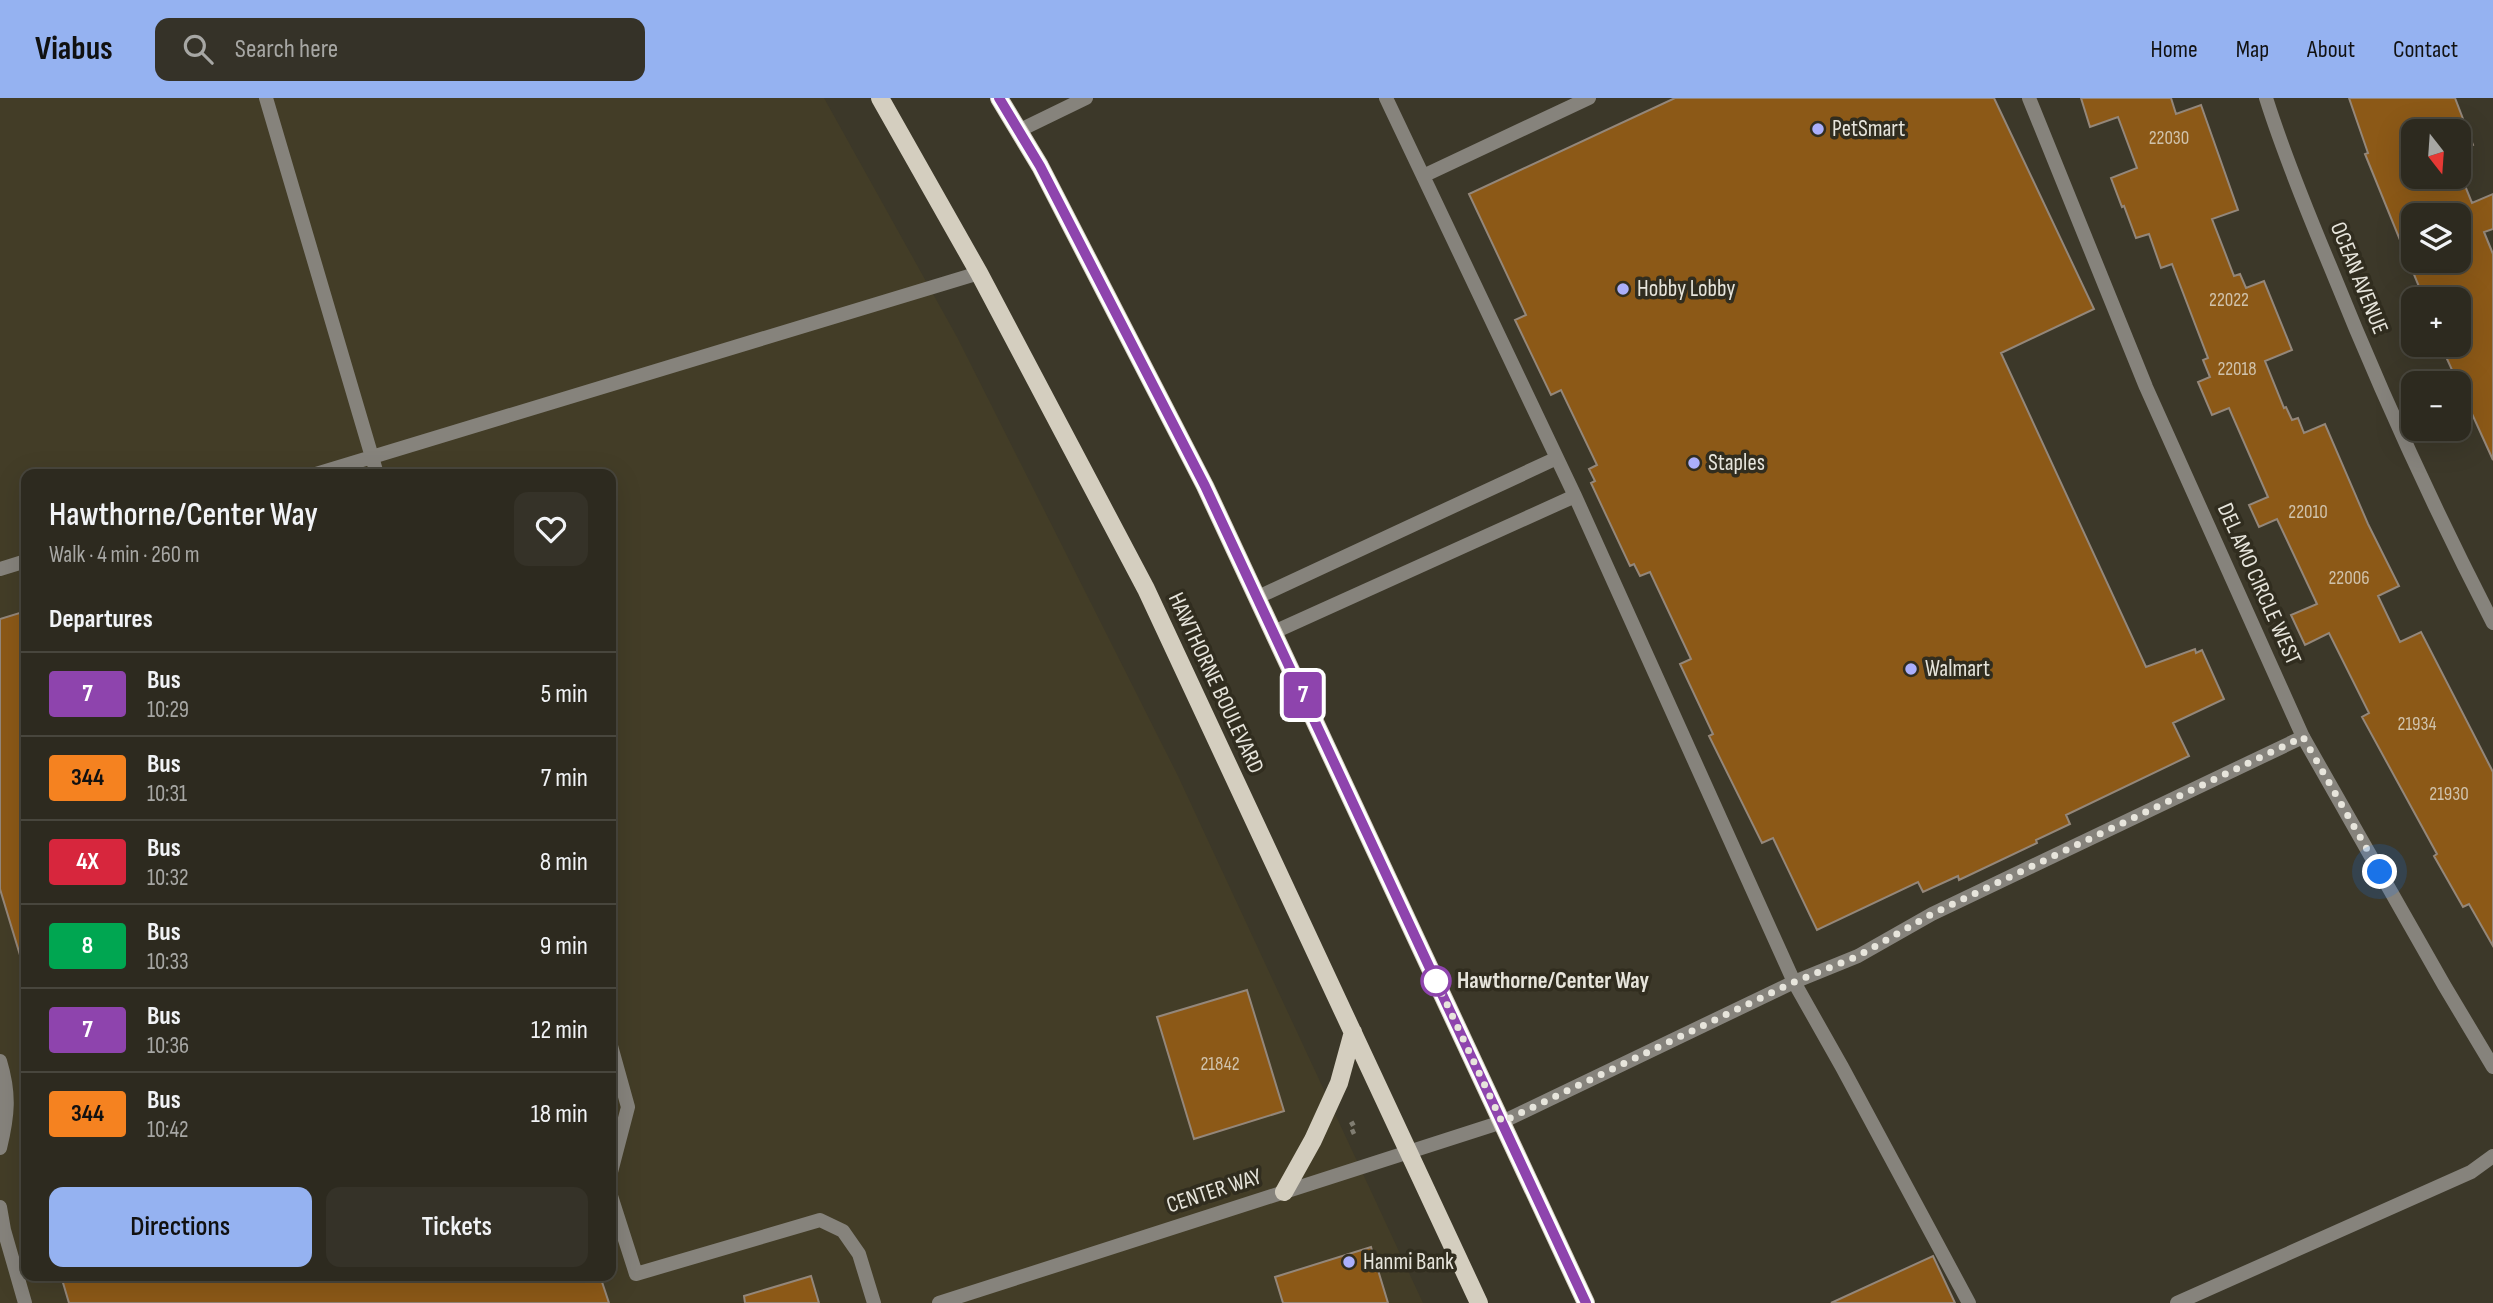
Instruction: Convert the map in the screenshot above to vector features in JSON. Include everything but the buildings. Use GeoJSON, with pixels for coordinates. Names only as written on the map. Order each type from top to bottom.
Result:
{"type":"FeatureCollection","features":[{"type":"Feature","properties":{"kind":"main road","name":"HAWTHORNE BOULEVARD"},"geometry":{"type":"LineString","coordinates":[[880,98],[979,273],[1146,589],[1479,1303]]}},
{"type":"Feature","properties":{"kind":"main road"},"geometry":{"type":"LineString","coordinates":[[999,98],[1046,178],[1205,486],[1586,1303]]}},
{"type":"Feature","properties":{"kind":"main road"},"geometry":{"type":"LineString","coordinates":[[1283,1192],[1313,1140],[1339,1083],[1353,1032]]}},
{"type":"Feature","properties":{"kind":"street"},"geometry":{"type":"LineString","coordinates":[[266,98],[375,469]]}},
{"type":"Feature","properties":{"kind":"street"},"geometry":{"type":"LineString","coordinates":[[1018,131],[1086,98]]}},
{"type":"Feature","properties":{"kind":"street"},"geometry":{"type":"LineString","coordinates":[[1386,98],[1575,496],[1794,982],[1969,1303]]}},
{"type":"Feature","properties":{"kind":"street"},"geometry":{"type":"LineString","coordinates":[[1423,176],[1589,98]]}},
{"type":"Feature","properties":{"kind":"street","name":"DEL AMO CIRCLE WEST"},"geometry":{"type":"LineString","coordinates":[[2029,98],[2146,387],[2303,737],[2493,1067]]}},
{"type":"Feature","properties":{"kind":"street","name":"OCEAN AVENUE"},"geometry":{"type":"LineString","coordinates":[[2266,98],[2280,143],[2364,351],[2457,554],[2493,623]]}},
{"type":"Feature","properties":{"kind":"street"},"geometry":{"type":"LineString","coordinates":[[334,469],[979,273]]}},
{"type":"Feature","properties":{"kind":"street"},"geometry":{"type":"LineString","coordinates":[[1258,597],[1557,458]]}},
{"type":"Feature","properties":{"kind":"street"},"geometry":{"type":"LineString","coordinates":[[1274,632],[1575,496]]}},
{"type":"Feature","properties":{"kind":"street"},"geometry":{"type":"LineString","coordinates":[[0,569],[21,563]]}},
{"type":"Feature","properties":{"kind":"street","name":"CENTER WAY"},"geometry":{"type":"LineString","coordinates":[[939,1303],[1502,1122],[1794,982],[1858,956],[1932,914],[2303,737]]}},
{"type":"Feature","properties":{"kind":"street"},"geometry":{"type":"LineString","coordinates":[[0,1061],[6,1081],[8,1116],[0,1148]]}},
{"type":"Feature","properties":{"kind":"street"},"geometry":{"type":"LineString","coordinates":[[616,1064],[628,1107],[616,1153]]}},
{"type":"Feature","properties":{"kind":"street"},"geometry":{"type":"LineString","coordinates":[[2178,1303],[2471,1172],[2493,1156]]}},
{"type":"Feature","properties":{"kind":"street"},"geometry":{"type":"LineString","coordinates":[[0,1207],[25,1303]]}},
{"type":"Feature","properties":{"kind":"street"},"geometry":{"type":"LineString","coordinates":[[616,1212],[636,1274],[820,1220],[843,1231],[859,1254],[874,1303]]}},
{"type":"Feature","properties":{"kind":"path"},"geometry":{"type":"LineString","coordinates":[[1354,1134],[1350,1125],[1357,1121]]}},
{"type":"Feature","properties":{"kind":"shaded area"},"geometry":{"type":"Polygon","coordinates":[[[0,98],[824,98],[957,337],[1178,776],[1423,1303],[0,1303],[0,98]]]}},
{"type":"Feature","properties":{"kind":"bus line","name":"7"},"geometry":{"type":"LineString","coordinates":[[999,98],[1040,166],[1205,486],[1586,1303]]}},
{"type":"Feature","properties":{"kind":"place","name":"PetSmart"},"geometry":{"type":"Point","coordinates":[1818,129]}},
{"type":"Feature","properties":{"kind":"place","name":"Hobby Lobby"},"geometry":{"type":"Point","coordinates":[1623,289]}},
{"type":"Feature","properties":{"kind":"place","name":"Staples"},"geometry":{"type":"Point","coordinates":[1694,463]}},
{"type":"Feature","properties":{"kind":"place","name":"Walmart"},"geometry":{"type":"Point","coordinates":[1911,669]}},
{"type":"Feature","properties":{"kind":"place","name":"Hawthorne/Center Way"},"geometry":{"type":"Point","coordinates":[1436,981]}},
{"type":"Feature","properties":{"kind":"place","name":"Hanmi Bank"},"geometry":{"type":"Point","coordinates":[1349,1262]}},
{"type":"Feature","properties":{"kind":"route"},"geometry":{"type":"LineString","coordinates":[[1436,981],[1431,970],[1502,1122],[1794,982],[1858,956],[1932,914],[2303,737],[2380,872]]}}]}
